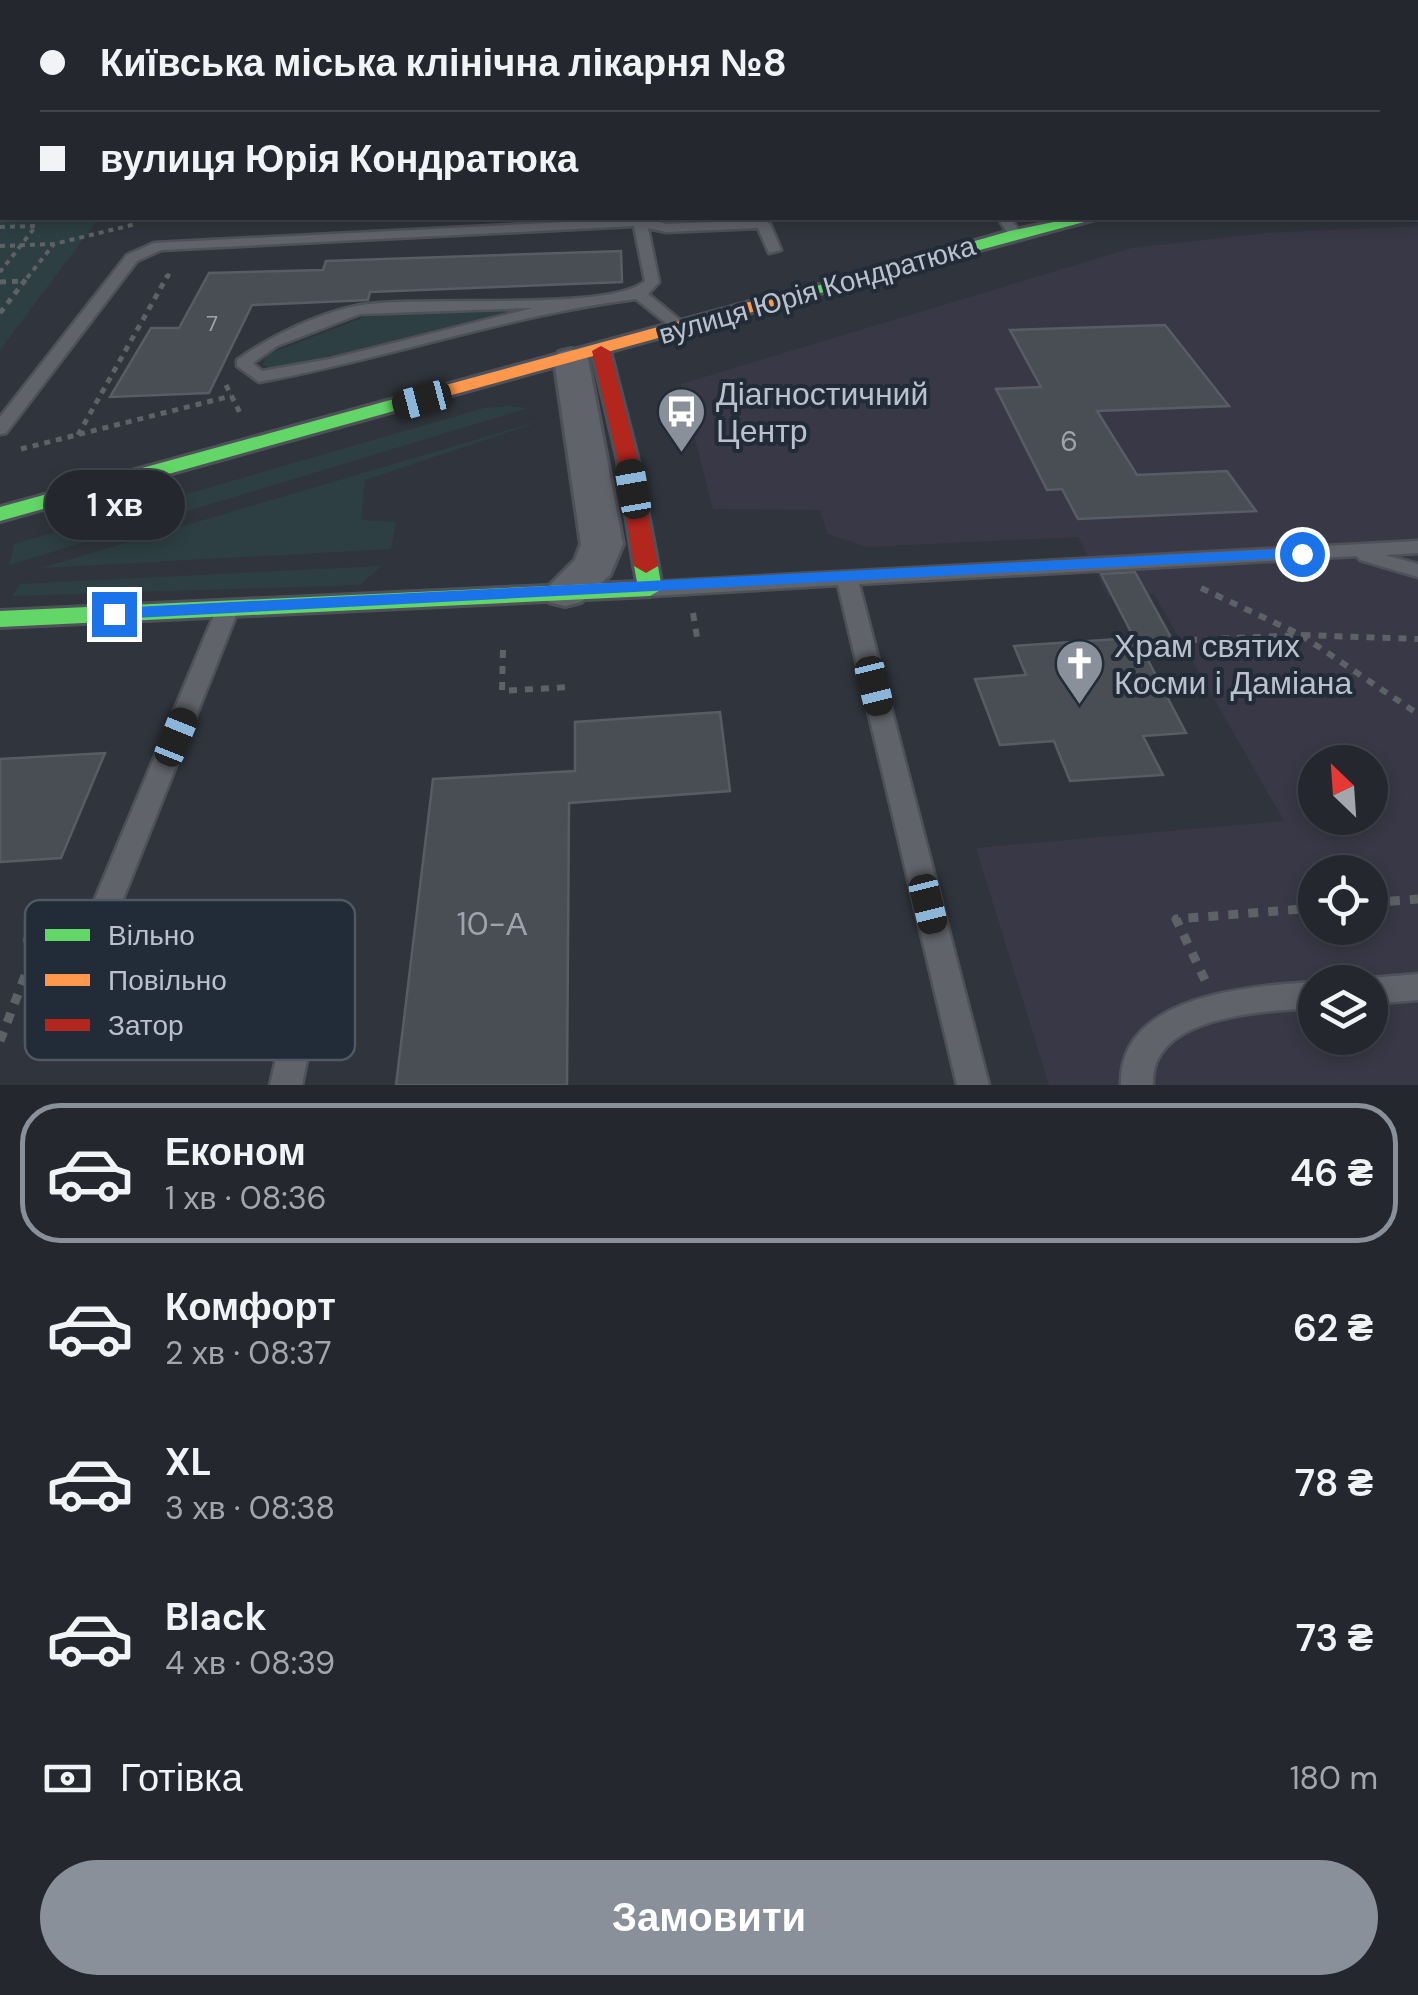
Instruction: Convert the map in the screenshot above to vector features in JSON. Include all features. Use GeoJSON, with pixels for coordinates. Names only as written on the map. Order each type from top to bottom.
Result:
{"type":"FeatureCollection","features":[{"type":"Feature","properties":{"kind":"street","name":"вулиця Юрія Кондратюка"},"geometry":{"type":"LineString","coordinates":[[0,514],[681,328],[1010,226],[1072,220]]}},
{"type":"Feature","properties":{"kind":"street"},"geometry":{"type":"LineString","coordinates":[[0,619],[650,589],[627,456],[586,355]]}},
{"type":"Feature","properties":{"kind":"street"},"geometry":{"type":"LineString","coordinates":[[565,592],[595,566],[602,544],[586,355]]}},
{"type":"Feature","properties":{"kind":"lane"},"geometry":{"type":"LineString","coordinates":[[0,429],[132,258],[141,252],[177,244],[640,220],[666,228],[764,224],[774,250]]}},
{"type":"Feature","properties":{"kind":"lane"},"geometry":{"type":"LineString","coordinates":[[575,302],[330,364],[259,377],[243,364],[271,343],[358,310],[575,302],[639,294],[652,282],[640,220]]}},
{"type":"Feature","properties":{"kind":"lane"},"geometry":{"type":"LineString","coordinates":[[639,294],[681,328]]}},
{"type":"Feature","properties":{"kind":"lane"},"geometry":{"type":"LineString","coordinates":[[650,589],[1418,547]]}},
{"type":"Feature","properties":{"kind":"lane"},"geometry":{"type":"LineString","coordinates":[[1350,551],[1418,571]]}},
{"type":"Feature","properties":{"kind":"lane"},"geometry":{"type":"LineString","coordinates":[[847,578],[973,1085]]}},
{"type":"Feature","properties":{"kind":"lane"},"geometry":{"type":"LineString","coordinates":[[109,900],[228,608]]}},
{"type":"Feature","properties":{"kind":"lane"},"geometry":{"type":"LineString","coordinates":[[1388,990],[1418,987]]}},
{"type":"Feature","properties":{"kind":"lane"},"geometry":{"type":"LineString","coordinates":[[1137,1085],[1135,1080],[1146,1047],[1182,1016],[1216,1003],[1298,997]]}},
{"type":"Feature","properties":{"kind":"lane"},"geometry":{"type":"LineString","coordinates":[[286,1085],[291,1060]]}},
{"type":"Feature","properties":{"kind":"path"},"geometry":{"type":"LineString","coordinates":[[0,246],[54,244],[147,222]]}},
{"type":"Feature","properties":{"kind":"path"},"geometry":{"type":"LineString","coordinates":[[0,227],[36,226],[0,272]]}},
{"type":"Feature","properties":{"kind":"path"},"geometry":{"type":"LineString","coordinates":[[0,313],[54,244]]}},
{"type":"Feature","properties":{"kind":"path"},"geometry":{"type":"LineString","coordinates":[[0,282],[26,280]]}},
{"type":"Feature","properties":{"kind":"path"},"geometry":{"type":"LineString","coordinates":[[1146,562],[1301,634],[1418,714]]}},
{"type":"Feature","properties":{"kind":"path"},"geometry":{"type":"LineString","coordinates":[[1189,640],[1301,634],[1418,639]]}},
{"type":"Feature","properties":{"kind":"path"},"geometry":{"type":"LineString","coordinates":[[503,650],[502,692],[568,686]]}},
{"type":"Feature","properties":{"kind":"path"},"geometry":{"type":"LineString","coordinates":[[1388,902],[1418,899]]}},
{"type":"Feature","properties":{"kind":"path"},"geometry":{"type":"LineString","coordinates":[[1216,1003],[1176,920],[1298,909]]}},
{"type":"Feature","properties":{"kind":"path"},"geometry":{"type":"LineString","coordinates":[[0,1041],[25,976]]}},
{"type":"Feature","properties":{"kind":"shaded area"},"geometry":{"type":"Polygon","coordinates":[[[0,220],[98,220],[0,350],[0,220]]]}},
{"type":"Feature","properties":{"kind":"shaded area"},"geometry":{"type":"Polygon","coordinates":[[[1418,226],[1418,1085],[1049,1085],[976,848],[1284,821],[1154,594],[1108,596],[1078,537],[867,547],[828,534],[820,510],[713,509],[681,384],[1132,248],[1266,233],[1418,226]]]}},
{"type":"Feature","properties":{"kind":"shaded area"},"geometry":{"type":"Polygon","coordinates":[[[536,305],[275,370],[263,365],[266,355],[372,314],[536,305]]]}},
{"type":"Feature","properties":{"kind":"shaded area"},"geometry":{"type":"Polygon","coordinates":[[[484,408],[528,408],[9,565],[14,544],[484,408]]]}},
{"type":"Feature","properties":{"kind":"shaded area"},"geometry":{"type":"Polygon","coordinates":[[[553,417],[365,480],[361,520],[396,522],[391,549],[41,568],[553,417]]]}},
{"type":"Feature","properties":{"kind":"shaded area"},"geometry":{"type":"Polygon","coordinates":[[[381,566],[360,585],[12,596],[20,584],[381,566]]]}},
{"type":"Feature","properties":{"kind":"building"},"geometry":{"type":"Polygon","coordinates":[[[621,251],[622,282],[370,292],[368,300],[252,305],[209,393],[110,397],[151,328],[179,328],[209,273],[323,270],[326,261],[621,251]]]}},
{"type":"Feature","properties":{"kind":"building"},"geometry":{"type":"Polygon","coordinates":[[[1165,325],[1229,406],[1097,411],[1137,475],[1227,471],[1256,511],[1078,519],[1062,489],[1047,490],[996,389],[1041,387],[1010,330],[1165,325]]]}},
{"type":"Feature","properties":{"kind":"building","name":"Храм святих Косми і Даміана"},"geometry":{"type":"Polygon","coordinates":[[[1135,572],[1173,641],[1139,643],[1186,733],[1143,736],[1163,775],[1070,781],[1054,741],[1000,745],[975,679],[1026,675],[1014,646],[1134,638],[1101,574],[1135,572]]]}},
{"type":"Feature","properties":{"kind":"building"},"geometry":{"type":"Polygon","coordinates":[[[720,712],[730,791],[569,803],[567,1085],[396,1085],[433,779],[575,771],[575,722],[720,712]]]}},
{"type":"Feature","properties":{"kind":"building"},"geometry":{"type":"Polygon","coordinates":[[[105,753],[61,858],[0,862],[0,759],[105,753]]]}},
{"type":"Feature","properties":{"kind":"traffic: fast"},"geometry":{"type":"LineString","coordinates":[[768,302],[1015,234],[1082,220]]}},
{"type":"Feature","properties":{"kind":"traffic: fast"},"geometry":{"type":"LineString","coordinates":[[0,514],[405,402]]}},
{"type":"Feature","properties":{"kind":"traffic: fast"},"geometry":{"type":"LineString","coordinates":[[0,619],[650,589],[646,566]]}},
{"type":"Feature","properties":{"kind":"traffic: slow"},"geometry":{"type":"LineString","coordinates":[[405,402],[768,302]]}},
{"type":"Feature","properties":{"kind":"traffic: jam"},"geometry":{"type":"LineString","coordinates":[[601,351],[627,456],[646,566]]}},
{"type":"Feature","properties":{"kind":"place","name":"Діагностичний Центр"},"geometry":{"type":"Point","coordinates":[681,454]}},
{"type":"Feature","properties":{"kind":"place","name":"Храм святих Косми і Даміана"},"geometry":{"type":"Point","coordinates":[1079,706]}},
{"type":"Feature","properties":{"kind":"route"},"geometry":{"type":"LineString","coordinates":[[114,614],[1302,554]]}}]}
